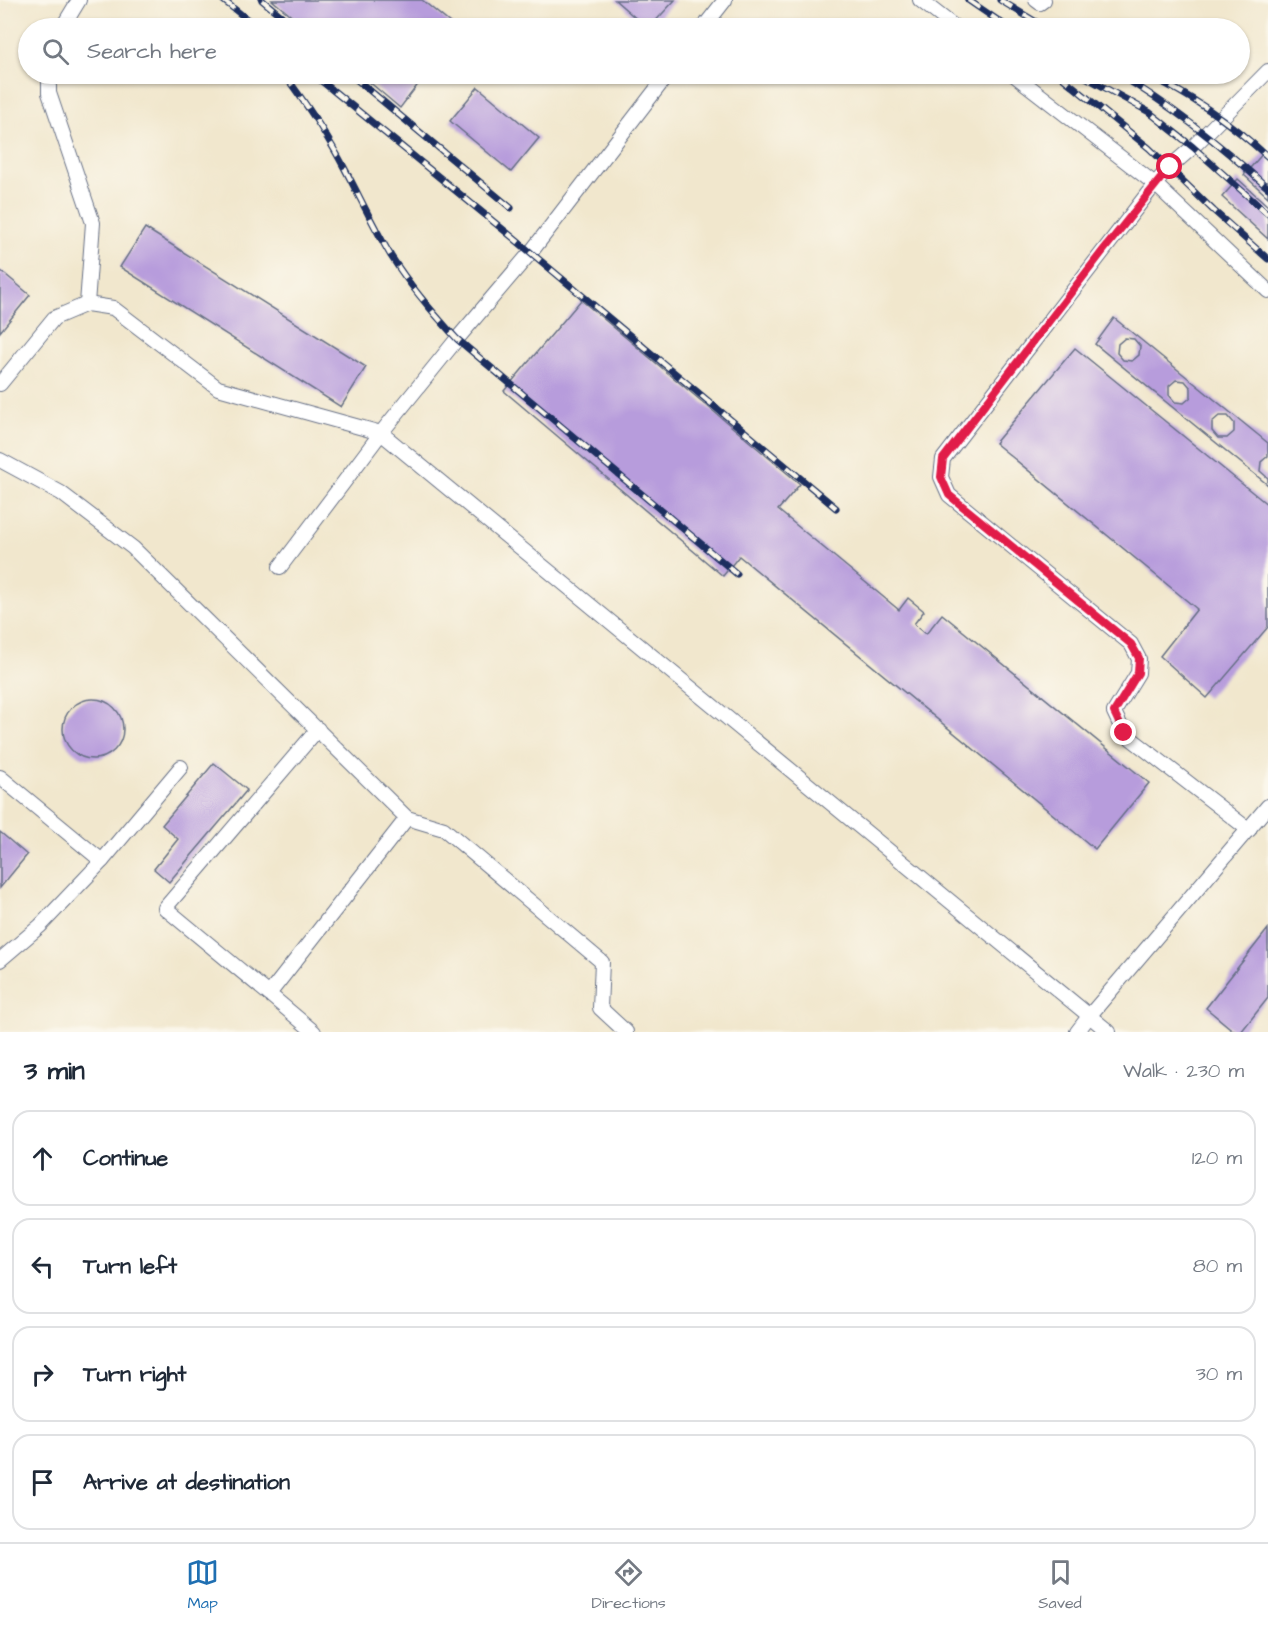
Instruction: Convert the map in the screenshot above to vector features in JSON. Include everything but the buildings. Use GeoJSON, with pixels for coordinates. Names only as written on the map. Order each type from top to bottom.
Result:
{"type":"FeatureCollection","features":[{"type":"Feature","properties":{"kind":"lane"},"geometry":{"type":"LineString","coordinates":[[68,18],[79,0]]}},
{"type":"Feature","properties":{"kind":"lane"},"geometry":{"type":"LineString","coordinates":[[711,18],[725,0]]}},
{"type":"Feature","properties":{"kind":"lane"},"geometry":{"type":"LineString","coordinates":[[920,0],[943,18]]}},
{"type":"Feature","properties":{"kind":"lane"},"geometry":{"type":"LineString","coordinates":[[1036,0],[1040,3],[1044,0]]}},
{"type":"Feature","properties":{"kind":"lane"},"geometry":{"type":"LineString","coordinates":[[1249,830],[1124,733],[1114,712],[1138,673],[1139,658],[1131,644],[949,495],[941,477],[943,459],[1155,184],[1268,71]]}},
{"type":"Feature","properties":{"kind":"lane"},"geometry":{"type":"LineString","coordinates":[[49,84],[49,93],[93,223],[87,304]]}},
{"type":"Feature","properties":{"kind":"lane"},"geometry":{"type":"LineString","coordinates":[[280,567],[381,433],[531,252],[660,84]]}},
{"type":"Feature","properties":{"kind":"lane"},"geometry":{"type":"LineString","coordinates":[[1026,84],[1155,184],[1268,291]]}},
{"type":"Feature","properties":{"kind":"lane"},"geometry":{"type":"LineString","coordinates":[[0,384],[54,318],[87,304],[113,308],[218,388],[381,433],[1109,1032]]}},
{"type":"Feature","properties":{"kind":"lane"},"geometry":{"type":"LineString","coordinates":[[0,460],[61,493],[133,548],[407,818],[444,829],[602,962],[600,1008],[626,1032]]}},
{"type":"Feature","properties":{"kind":"lane"},"geometry":{"type":"LineString","coordinates":[[314,1032],[165,908],[318,729]]}},
{"type":"Feature","properties":{"kind":"lane"},"geometry":{"type":"LineString","coordinates":[[0,960],[40,926],[102,861],[181,767]]}},
{"type":"Feature","properties":{"kind":"lane"},"geometry":{"type":"LineString","coordinates":[[0,777],[102,861]]}},
{"type":"Feature","properties":{"kind":"lane"},"geometry":{"type":"LineString","coordinates":[[1077,1032],[1268,806]]}},
{"type":"Feature","properties":{"kind":"lane"},"geometry":{"type":"LineString","coordinates":[[269,994],[407,818]]}},
{"type":"Feature","properties":{"kind":"railway"},"geometry":{"type":"LineString","coordinates":[[223,0],[246,18]]}},
{"type":"Feature","properties":{"kind":"railway"},"geometry":{"type":"LineString","coordinates":[[262,0],[284,18]]}},
{"type":"Feature","properties":{"kind":"railway"},"geometry":{"type":"LineString","coordinates":[[968,0],[994,18]]}},
{"type":"Feature","properties":{"kind":"railway"},"geometry":{"type":"LineString","coordinates":[[1000,0],[1030,18]]}},
{"type":"Feature","properties":{"kind":"railway"},"geometry":{"type":"LineString","coordinates":[[291,84],[333,147],[391,256],[414,289],[457,339],[737,574]]}},
{"type":"Feature","properties":{"kind":"railway"},"geometry":{"type":"LineString","coordinates":[[325,84],[836,508]]}},
{"type":"Feature","properties":{"kind":"railway"},"geometry":{"type":"LineString","coordinates":[[362,84],[511,208]]}},
{"type":"Feature","properties":{"kind":"railway"},"geometry":{"type":"LineString","coordinates":[[1070,84],[1149,148],[1268,259]]}},
{"type":"Feature","properties":{"kind":"railway"},"geometry":{"type":"LineString","coordinates":[[1098,84],[1149,112],[1193,147],[1268,214]]}},
{"type":"Feature","properties":{"kind":"railway"},"geometry":{"type":"LineString","coordinates":[[1134,84],[1196,127],[1268,188]]}},
{"type":"Feature","properties":{"kind":"railway"},"geometry":{"type":"LineString","coordinates":[[1165,84],[1210,111],[1268,157]]}},
{"type":"Feature","properties":{"kind":"route"},"geometry":{"type":"LineString","coordinates":[[1124,733],[1114,712],[1138,673],[1139,658],[1131,644],[949,495],[941,477],[943,459],[1170,167]]}}]}
